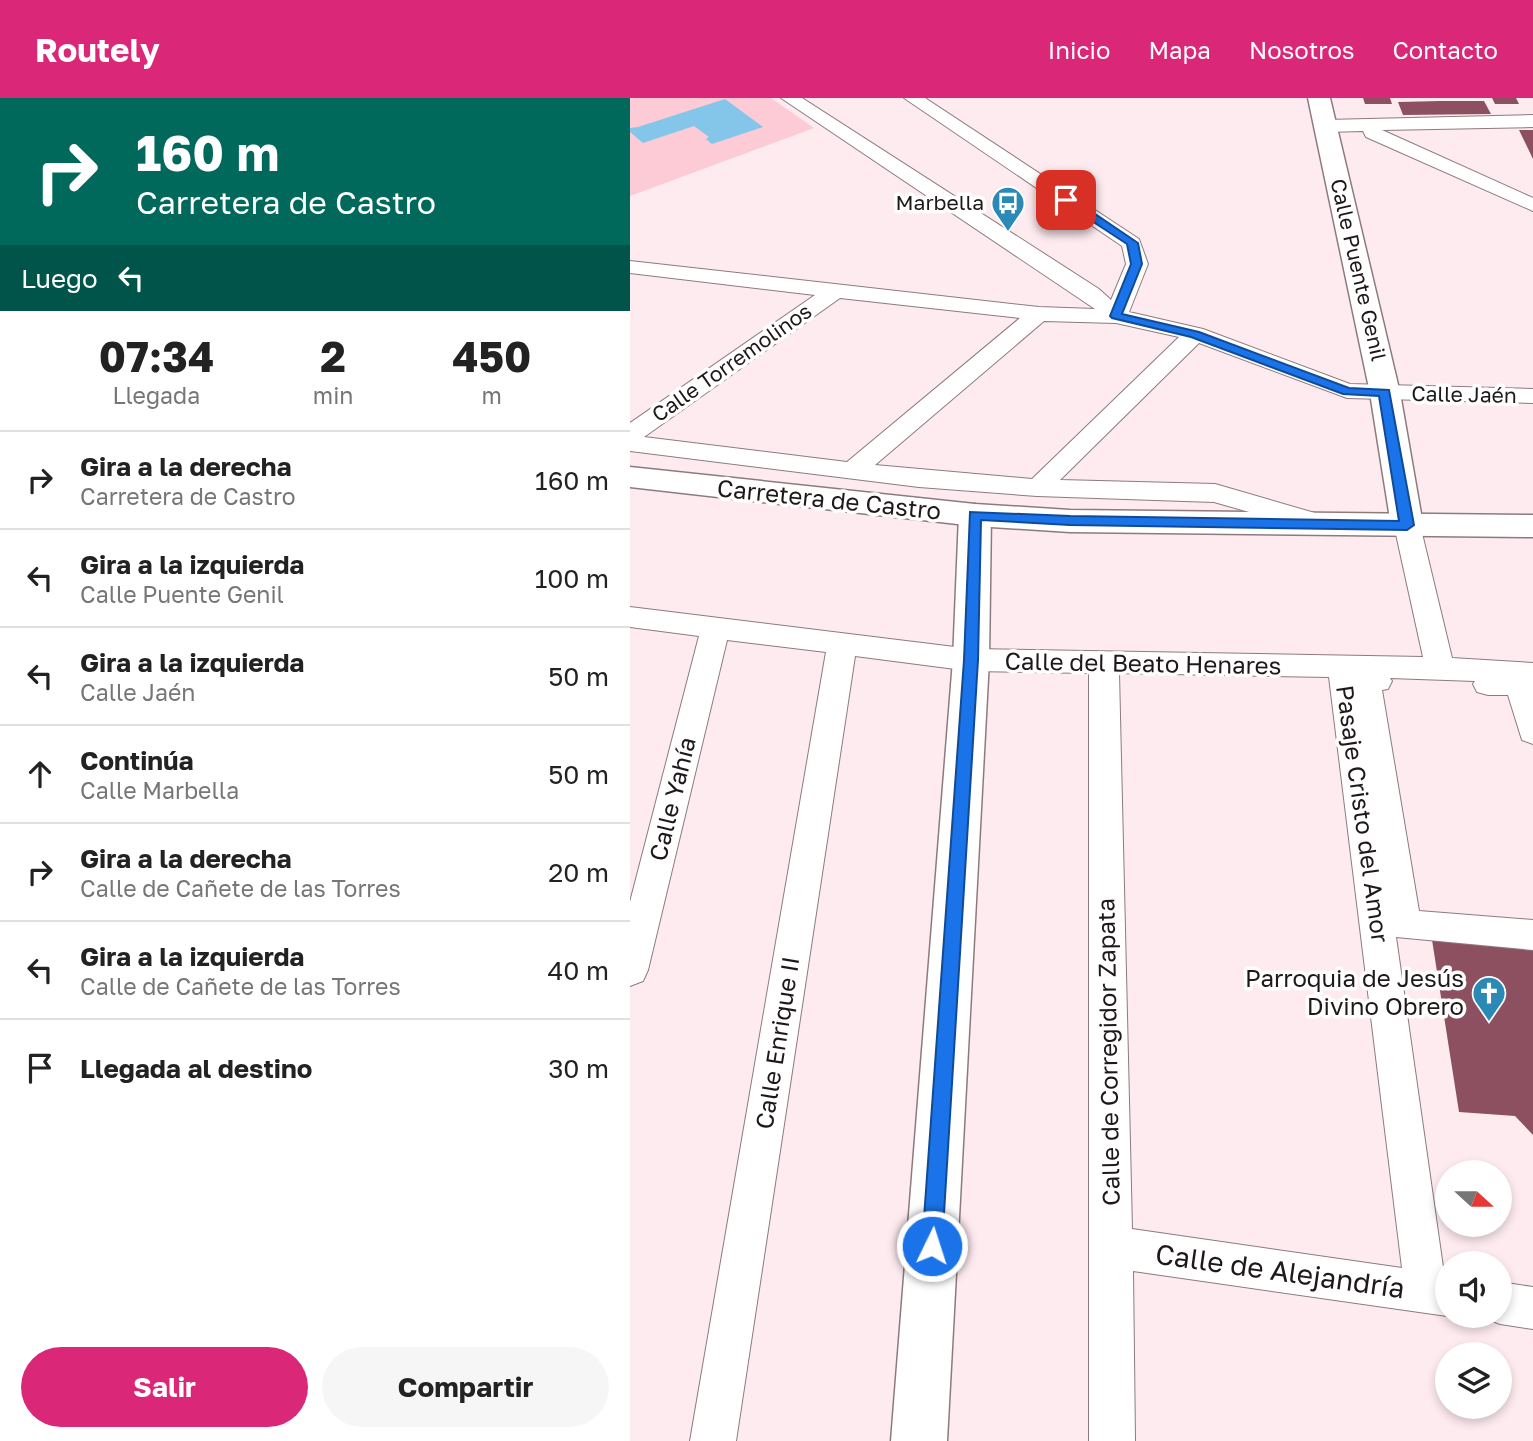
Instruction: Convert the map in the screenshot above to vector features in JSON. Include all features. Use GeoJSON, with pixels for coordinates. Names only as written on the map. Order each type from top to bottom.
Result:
{"type":"FeatureCollection","features":[{"type":"Feature","properties":{"kind":"street"},"geometry":{"type":"LineString","coordinates":[[790,98],[1091,295],[1116,316],[1137,264],[1132,243],[913,98]]}},
{"type":"Feature","properties":{"kind":"street","name":"Calle Puente Genil"},"geometry":{"type":"LineString","coordinates":[[1319,98],[1385,393],[1407,525]]}},
{"type":"Feature","properties":{"kind":"street"},"geometry":{"type":"LineString","coordinates":[[1325,126],[1532,112]]}},
{"type":"Feature","properties":{"kind":"street"},"geometry":{"type":"LineString","coordinates":[[1370,125],[1373,133],[1533,205]]}},
{"type":"Feature","properties":{"kind":"street","name":"Calle Torremolinos"},"geometry":{"type":"LineString","coordinates":[[630,281],[640,268],[1039,314],[1116,316]]}},
{"type":"Feature","properties":{"kind":"street","name":"Calle Torremolinos"},"geometry":{"type":"LineString","coordinates":[[630,435],[835,291]]}},
{"type":"Feature","properties":{"kind":"street"},"geometry":{"type":"LineString","coordinates":[[853,470],[1039,314]]}},
{"type":"Feature","properties":{"kind":"street","name":"Calle Jaén"},"geometry":{"type":"LineString","coordinates":[[1116,316],[1195,334],[1347,391],[1533,396]]}},
{"type":"Feature","properties":{"kind":"street"},"geometry":{"type":"LineString","coordinates":[[1037,488],[1195,334]]}},
{"type":"Feature","properties":{"kind":"street","name":"Calle Torremolinos"},"geometry":{"type":"LineString","coordinates":[[630,443],[919,479],[1037,488],[1215,494],[1324,524]]}},
{"type":"Feature","properties":{"kind":"street","name":"Carretera de Castro"},"geometry":{"type":"LineString","coordinates":[[630,477],[975,515],[1070,521],[1533,526]]}},
{"type":"Feature","properties":{"kind":"street"},"geometry":{"type":"LineString","coordinates":[[919,1441],[971,660],[975,515]]}},
{"type":"Feature","properties":{"kind":"street"},"geometry":{"type":"LineString","coordinates":[[1407,525],[1440,668]]}},
{"type":"Feature","properties":{"kind":"street","name":"Calle del Beato Henares"},"geometry":{"type":"LineString","coordinates":[[630,617],[971,660],[1440,668],[1533,676]]}},
{"type":"Feature","properties":{"kind":"street","name":"Calle Yahía"},"geometry":{"type":"LineString","coordinates":[[630,970],[716,628]]}},
{"type":"Feature","properties":{"kind":"street","name":"Calle Enrique II"},"geometry":{"type":"LineString","coordinates":[[713,1441],[842,645]]}},
{"type":"Feature","properties":{"kind":"street","name":"Calle de Corregidor Zapata"},"geometry":{"type":"LineString","coordinates":[[1104,662],[1112,1441]]}},
{"type":"Feature","properties":{"kind":"street","name":"Pasaje Cristo del Amor"},"geometry":{"type":"LineString","coordinates":[[1343,668],[1435,1281]]}},
{"type":"Feature","properties":{"kind":"street"},"geometry":{"type":"LineString","coordinates":[[1533,732],[1520,684],[1366,681],[1404,925],[1533,935]]}},
{"type":"Feature","properties":{"kind":"street","name":"Calle de Alejandría"},"geometry":{"type":"LineString","coordinates":[[1112,1247],[1435,1294]]}},
{"type":"Feature","properties":{"kind":"street"},"geometry":{"type":"LineString","coordinates":[[1512,1305],[1533,1308]]}},
{"type":"Feature","properties":{"kind":"shaded area"},"geometry":{"type":"Polygon","coordinates":[[[630,98],[771,98],[814,128],[630,196],[630,98]]]}},
{"type":"Feature","properties":{"kind":"water"},"geometry":{"type":"Polygon","coordinates":[[[725,99],[763,127],[712,144],[706,139],[709,137],[694,126],[643,143],[630,132],[630,128],[725,99]]]}},
{"type":"Feature","properties":{"kind":"building"},"geometry":{"type":"Polygon","coordinates":[[[1363,98],[1390,98],[1392,104],[1365,104],[1363,98]]]}},
{"type":"Feature","properties":{"kind":"building"},"geometry":{"type":"Polygon","coordinates":[[[1492,98],[1516,98],[1519,104],[1495,104],[1492,98]]]}},
{"type":"Feature","properties":{"kind":"building"},"geometry":{"type":"Polygon","coordinates":[[[1484,101],[1491,114],[1403,115],[1398,102],[1484,101]]]}},
{"type":"Feature","properties":{"kind":"building"},"geometry":{"type":"Polygon","coordinates":[[[1519,130],[1533,130],[1533,159],[1519,130]]]}},
{"type":"Feature","properties":{"kind":"building","name":"Parroquia de Jesús Divino Obrero"},"geometry":{"type":"Polygon","coordinates":[[[1430,927],[1533,935],[1533,1135],[1515,1116],[1459,1112],[1430,927]]]}},
{"type":"Feature","properties":{"kind":"place","name":"Marbella"},"geometry":{"type":"Point","coordinates":[1008,233]}},
{"type":"Feature","properties":{"kind":"place","name":"Parroquia de Jesús Divino Obrero"},"geometry":{"type":"Point","coordinates":[1489,1023]}},
{"type":"Feature","properties":{"kind":"route"},"geometry":{"type":"LineString","coordinates":[[932,1246],[971,660],[975,515],[1070,521],[1407,525],[1385,393],[1347,391],[1195,334],[1116,316],[1137,264],[1132,243],[1066,200]]}}]}
